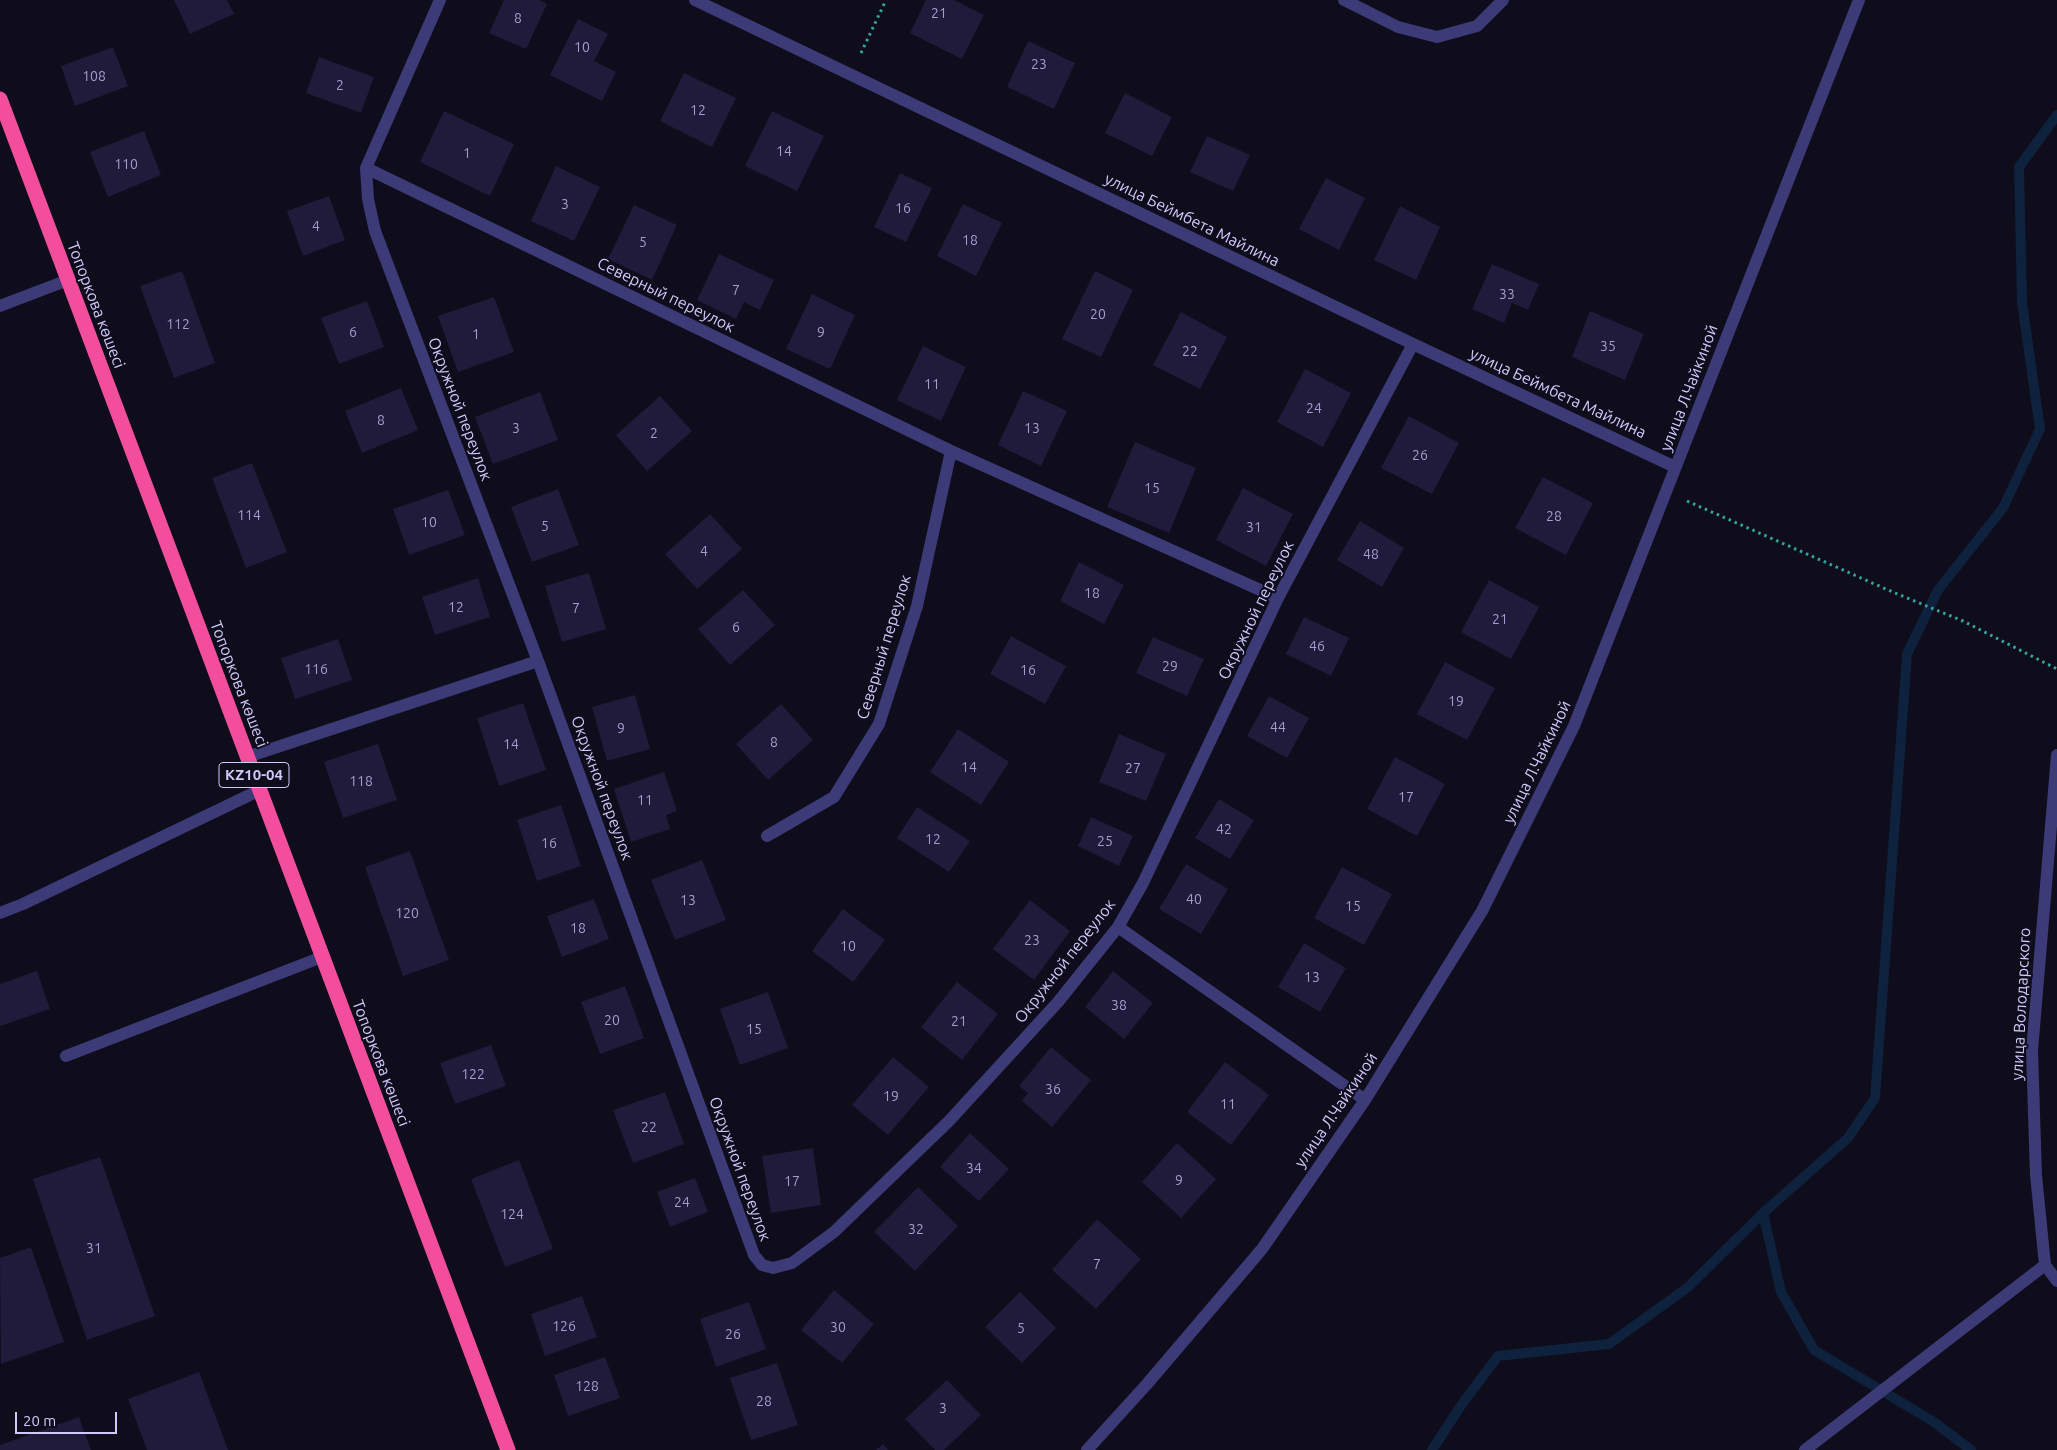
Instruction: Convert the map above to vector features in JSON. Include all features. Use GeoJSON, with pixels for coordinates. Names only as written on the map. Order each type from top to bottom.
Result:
{"type":"FeatureCollection","features":[{"type":"Feature","properties":{"kind":"highway","name":"Топоркова көшесі"},"geometry":{"type":"LineString","coordinates":[[0,99],[508,1450]]}},
{"type":"Feature","properties":{"kind":"street","name":"Окружной переулок"},"geometry":{"type":"LineString","coordinates":[[440,0],[366,168],[368,199],[375,231],[538,661],[754,1255],[762,1265],[773,1268],[792,1263],[842,1225],[949,1121],[1058,1002],[1118,926],[1143,883],[1278,598],[1413,344]]}},
{"type":"Feature","properties":{"kind":"street","name":"улица Беймбета Майлина"},"geometry":{"type":"LineString","coordinates":[[695,0],[1413,344],[1675,467]]}},
{"type":"Feature","properties":{"kind":"street"},"geometry":{"type":"LineString","coordinates":[[1344,0],[1398,27],[1437,36],[1477,26],[1503,0]]}},
{"type":"Feature","properties":{"kind":"street","name":"улица Л.Чайкиной"},"geometry":{"type":"LineString","coordinates":[[1087,1450],[1147,1384],[1262,1248],[1365,1100],[1482,911],[1574,726],[1859,0]]}},
{"type":"Feature","properties":{"kind":"street","name":"Северный переулок"},"geometry":{"type":"LineString","coordinates":[[366,168],[951,451],[1278,598]]}},
{"type":"Feature","properties":{"kind":"street"},"geometry":{"type":"LineString","coordinates":[[0,306],[68,280]]}},
{"type":"Feature","properties":{"kind":"street","name":"Северный переулок"},"geometry":{"type":"LineString","coordinates":[[767,836],[834,796],[879,724],[917,606],[951,451]]}},
{"type":"Feature","properties":{"kind":"street"},"geometry":{"type":"LineString","coordinates":[[247,757],[538,661]]}},
{"type":"Feature","properties":{"kind":"street","name":"улица Володарского"},"geometry":{"type":"LineString","coordinates":[[2045,1265],[2036,1175],[2032,1051],[2057,755]]}},
{"type":"Feature","properties":{"kind":"street"},"geometry":{"type":"LineString","coordinates":[[0,913],[23,904],[260,790]]}},
{"type":"Feature","properties":{"kind":"street"},"geometry":{"type":"LineString","coordinates":[[1118,926],[1365,1100]]}},
{"type":"Feature","properties":{"kind":"street"},"geometry":{"type":"LineString","coordinates":[[66,1056],[322,957]]}},
{"type":"Feature","properties":{"kind":"street"},"geometry":{"type":"LineString","coordinates":[[1806,1450],[2045,1265],[2057,1281]]}},
{"type":"Feature","properties":{"kind":"path"},"geometry":{"type":"LineString","coordinates":[[851,74],[886,0]]}},
{"type":"Feature","properties":{"kind":"path"},"geometry":{"type":"LineString","coordinates":[[1666,492],[1895,594],[1963,621],[2057,669]]}},
{"type":"Feature","properties":{"kind":"building"},"geometry":{"type":"Polygon","coordinates":[[[174,0],[227,0],[234,14],[190,34],[174,0]]]}},
{"type":"Feature","properties":{"kind":"building"},"geometry":{"type":"Polygon","coordinates":[[[504,0],[539,0],[547,4],[526,49],[489,33],[504,0]]]}},
{"type":"Feature","properties":{"kind":"building"},"geometry":{"type":"Polygon","coordinates":[[[926,0],[954,0],[984,15],[962,59],[910,33],[926,0]]]}},
{"type":"Feature","properties":{"kind":"building"},"geometry":{"type":"Polygon","coordinates":[[[578,19],[608,34],[594,61],[616,72],[602,101],[550,75],[578,19]]]}},
{"type":"Feature","properties":{"kind":"building"},"geometry":{"type":"Polygon","coordinates":[[[1028,41],[1075,63],[1054,109],[1007,87],[1028,41]]]}},
{"type":"Feature","properties":{"kind":"building"},"geometry":{"type":"Polygon","coordinates":[[[113,47],[128,86],[75,106],[61,66],[113,47]]]}},
{"type":"Feature","properties":{"kind":"building"},"geometry":{"type":"Polygon","coordinates":[[[319,57],[374,77],[361,113],[306,93],[319,57]]]}},
{"type":"Feature","properties":{"kind":"building"},"geometry":{"type":"Polygon","coordinates":[[[684,73],[736,98],[712,147],[660,121],[684,73]]]}},
{"type":"Feature","properties":{"kind":"building"},"geometry":{"type":"Polygon","coordinates":[[[1125,93],[1172,117],[1152,156],[1105,133],[1125,93]]]}},
{"type":"Feature","properties":{"kind":"building"},"geometry":{"type":"Polygon","coordinates":[[[444,111],[514,144],[490,196],[420,162],[444,111]]]}},
{"type":"Feature","properties":{"kind":"building"},"geometry":{"type":"Polygon","coordinates":[[[772,111],[824,136],[797,191],[745,166],[772,111]]]}},
{"type":"Feature","properties":{"kind":"building"},"geometry":{"type":"Polygon","coordinates":[[[144,131],[161,175],[108,197],[90,152],[144,131]]]}},
{"type":"Feature","properties":{"kind":"building"},"geometry":{"type":"Polygon","coordinates":[[[1207,136],[1250,155],[1233,191],[1190,172],[1207,136]]]}},
{"type":"Feature","properties":{"kind":"building"},"geometry":{"type":"Polygon","coordinates":[[[556,166],[600,187],[574,241],[531,221],[556,166]]]}},
{"type":"Feature","properties":{"kind":"building"},"geometry":{"type":"Polygon","coordinates":[[[900,173],[932,188],[906,242],[874,227],[900,173]]]}},
{"type":"Feature","properties":{"kind":"building"},"geometry":{"type":"Polygon","coordinates":[[[1326,178],[1365,198],[1339,250],[1299,229],[1326,178]]]}},
{"type":"Feature","properties":{"kind":"building"},"geometry":{"type":"Polygon","coordinates":[[[329,196],[345,240],[303,256],[287,211],[329,196]]]}},
{"type":"Feature","properties":{"kind":"building"},"geometry":{"type":"Polygon","coordinates":[[[963,204],[1002,223],[976,276],[937,256],[963,204]]]}},
{"type":"Feature","properties":{"kind":"building"},"geometry":{"type":"Polygon","coordinates":[[[634,205],[677,225],[652,280],[608,259],[634,205]]]}},
{"type":"Feature","properties":{"kind":"building"},"geometry":{"type":"Polygon","coordinates":[[[1400,206],[1440,227],[1416,280],[1374,260],[1400,206]]]}},
{"type":"Feature","properties":{"kind":"building"},"geometry":{"type":"Polygon","coordinates":[[[719,254],[774,280],[760,310],[744,302],[736,319],[697,300],[719,254]]]}},
{"type":"Feature","properties":{"kind":"building"},"geometry":{"type":"Polygon","coordinates":[[[1492,264],[1539,284],[1528,310],[1512,303],[1504,323],[1472,309],[1492,264]]]}},
{"type":"Feature","properties":{"kind":"building"},"geometry":{"type":"Polygon","coordinates":[[[182,271],[215,363],[174,378],[140,286],[182,271]]]}},
{"type":"Feature","properties":{"kind":"building"},"geometry":{"type":"Polygon","coordinates":[[[1095,271],[1133,290],[1101,357],[1062,339],[1095,271]]]}},
{"type":"Feature","properties":{"kind":"building"},"geometry":{"type":"Polygon","coordinates":[[[812,294],[855,315],[830,369],[786,349],[812,294]]]}},
{"type":"Feature","properties":{"kind":"building"},"geometry":{"type":"Polygon","coordinates":[[[494,297],[514,352],[458,372],[438,316],[494,297]]]}},
{"type":"Feature","properties":{"kind":"building"},"geometry":{"type":"Polygon","coordinates":[[[367,301],[384,347],[339,364],[321,318],[367,301]]]}},
{"type":"Feature","properties":{"kind":"building"},"geometry":{"type":"Polygon","coordinates":[[[1590,311],[1644,334],[1625,380],[1572,357],[1590,311]]]}},
{"type":"Feature","properties":{"kind":"building"},"geometry":{"type":"Polygon","coordinates":[[[1181,312],[1227,337],[1200,389],[1153,365],[1181,312]]]}},
{"type":"Feature","properties":{"kind":"building"},"geometry":{"type":"Polygon","coordinates":[[[923,346],[966,367],[941,421],[897,400],[923,346]]]}},
{"type":"Feature","properties":{"kind":"building"},"geometry":{"type":"Polygon","coordinates":[[[1305,369],[1351,393],[1323,447],[1277,422],[1305,369]]]}},
{"type":"Feature","properties":{"kind":"building"},"geometry":{"type":"Polygon","coordinates":[[[401,388],[418,430],[362,453],[345,411],[401,388]]]}},
{"type":"Feature","properties":{"kind":"building"},"geometry":{"type":"Polygon","coordinates":[[[1023,391],[1067,411],[1041,466],[998,445],[1023,391]]]}},
{"type":"Feature","properties":{"kind":"building"},"geometry":{"type":"Polygon","coordinates":[[[540,392],[558,440],[493,464],[475,417],[540,392]]]}},
{"type":"Feature","properties":{"kind":"building"},"geometry":{"type":"Polygon","coordinates":[[[660,396],[692,431],[647,471],[616,435],[660,396]]]}},
{"type":"Feature","properties":{"kind":"building"},"geometry":{"type":"Polygon","coordinates":[[[1409,416],[1459,443],[1432,494],[1381,468],[1409,416]]]}},
{"type":"Feature","properties":{"kind":"building"},"geometry":{"type":"Polygon","coordinates":[[[1135,442],[1196,468],[1169,533],[1107,507],[1135,442]]]}},
{"type":"Feature","properties":{"kind":"building"},"geometry":{"type":"Polygon","coordinates":[[[252,463],[287,552],[246,568],[212,478],[252,463]]]}},
{"type":"Feature","properties":{"kind":"building"},"geometry":{"type":"Polygon","coordinates":[[[1543,477],[1593,503],[1566,555],[1515,528],[1543,477]]]}},
{"type":"Feature","properties":{"kind":"building"},"geometry":{"type":"Polygon","coordinates":[[[1243,488],[1293,514],[1266,566],[1216,540],[1243,488]]]}},
{"type":"Feature","properties":{"kind":"building"},"geometry":{"type":"Polygon","coordinates":[[[558,489],[579,545],[532,562],[511,507],[558,489]]]}},
{"type":"Feature","properties":{"kind":"building"},"geometry":{"type":"Polygon","coordinates":[[[448,490],[465,535],[409,555],[393,509],[448,490]]]}},
{"type":"Feature","properties":{"kind":"building"},"geometry":{"type":"Polygon","coordinates":[[[710,514],[742,549],[697,589],[665,554],[710,514]]]}},
{"type":"Feature","properties":{"kind":"building"},"geometry":{"type":"Polygon","coordinates":[[[1360,521],[1404,548],[1382,587],[1337,560],[1360,521]]]}},
{"type":"Feature","properties":{"kind":"building"},"geometry":{"type":"Polygon","coordinates":[[[1079,562],[1124,585],[1104,624],[1060,601],[1079,562]]]}},
{"type":"Feature","properties":{"kind":"building"},"geometry":{"type":"Polygon","coordinates":[[[589,573],[606,629],[562,642],[545,586],[589,573]]]}},
{"type":"Feature","properties":{"kind":"building"},"geometry":{"type":"Polygon","coordinates":[[[478,578],[490,617],[435,635],[422,597],[478,578]]]}},
{"type":"Feature","properties":{"kind":"building"},"geometry":{"type":"Polygon","coordinates":[[[1489,580],[1539,607],[1511,659],[1461,632],[1489,580]]]}},
{"type":"Feature","properties":{"kind":"building"},"geometry":{"type":"Polygon","coordinates":[[[743,590],[775,625],[730,665],[698,629],[743,590]]]}},
{"type":"Feature","properties":{"kind":"building"},"geometry":{"type":"Polygon","coordinates":[[[1304,617],[1349,638],[1331,676],[1286,654],[1304,617]]]}},
{"type":"Feature","properties":{"kind":"building"},"geometry":{"type":"Polygon","coordinates":[[[1011,636],[1066,666],[1045,704],[990,674],[1011,636]]]}},
{"type":"Feature","properties":{"kind":"building"},"geometry":{"type":"Polygon","coordinates":[[[1153,637],[1204,659],[1187,696],[1136,673],[1153,637]]]}},
{"type":"Feature","properties":{"kind":"building"},"geometry":{"type":"Polygon","coordinates":[[[338,639],[352,680],[295,699],[281,658],[338,639]]]}},
{"type":"Feature","properties":{"kind":"building"},"geometry":{"type":"Polygon","coordinates":[[[1445,662],[1495,688],[1467,740],[1417,714],[1445,662]]]}},
{"type":"Feature","properties":{"kind":"building"},"geometry":{"type":"Polygon","coordinates":[[[635,695],[650,749],[607,761],[592,707],[635,695]]]}},
{"type":"Feature","properties":{"kind":"building"},"geometry":{"type":"Polygon","coordinates":[[[1269,696],[1309,718],[1287,758],[1247,736],[1269,696]]]}},
{"type":"Feature","properties":{"kind":"building"},"geometry":{"type":"Polygon","coordinates":[[[523,703],[546,770],[499,786],[477,718],[523,703]]]}},
{"type":"Feature","properties":{"kind":"building"},"geometry":{"type":"Polygon","coordinates":[[[781,704],[813,740],[768,780],[736,744],[781,704]]]}},
{"type":"Feature","properties":{"kind":"building"},"geometry":{"type":"Polygon","coordinates":[[[958,729],[1009,762],[981,805],[930,772],[958,729]]]}},
{"type":"Feature","properties":{"kind":"building"},"geometry":{"type":"Polygon","coordinates":[[[1119,734],[1166,754],[1146,801],[1099,782],[1119,734]]]}},
{"type":"Feature","properties":{"kind":"building"},"geometry":{"type":"Polygon","coordinates":[[[378,744],[397,800],[343,818],[324,762],[378,744]]]}},
{"type":"Feature","properties":{"kind":"building"},"geometry":{"type":"Polygon","coordinates":[[[1395,757],[1445,784],[1417,836],[1367,809],[1395,757]]]}},
{"type":"Feature","properties":{"kind":"building"},"geometry":{"type":"Polygon","coordinates":[[[664,772],[677,811],[666,815],[670,829],[631,842],[614,789],[664,772]]]}},
{"type":"Feature","properties":{"kind":"building"},"geometry":{"type":"Polygon","coordinates":[[[1219,799],[1254,820],[1230,859],[1195,838],[1219,799]]]}},
{"type":"Feature","properties":{"kind":"building"},"geometry":{"type":"Polygon","coordinates":[[[561,805],[581,866],[537,881],[517,820],[561,805]]]}},
{"type":"Feature","properties":{"kind":"building"},"geometry":{"type":"Polygon","coordinates":[[[917,807],[970,841],[949,872],[897,838],[917,807]]]}},
{"type":"Feature","properties":{"kind":"building"},"geometry":{"type":"Polygon","coordinates":[[[1091,817],[1133,836],[1119,866],[1078,846],[1091,817]]]}},
{"type":"Feature","properties":{"kind":"building"},"geometry":{"type":"Polygon","coordinates":[[[410,851],[449,960],[403,976],[365,867],[410,851]]]}},
{"type":"Feature","properties":{"kind":"building"},"geometry":{"type":"Polygon","coordinates":[[[702,860],[726,920],[675,940],[651,880],[702,860]]]}},
{"type":"Feature","properties":{"kind":"building"},"geometry":{"type":"Polygon","coordinates":[[[1186,864],[1228,889],[1201,934],[1159,909],[1186,864]]]}},
{"type":"Feature","properties":{"kind":"building"},"geometry":{"type":"Polygon","coordinates":[[[1342,867],[1392,894],[1364,945],[1314,918],[1342,867]]]}},
{"type":"Feature","properties":{"kind":"building"},"geometry":{"type":"Polygon","coordinates":[[[594,899],[609,939],[562,957],[547,916],[594,899]]]}},
{"type":"Feature","properties":{"kind":"building"},"geometry":{"type":"Polygon","coordinates":[[[1030,900],[1070,931],[1034,980],[993,949],[1030,900]]]}},
{"type":"Feature","properties":{"kind":"building"},"geometry":{"type":"Polygon","coordinates":[[[843,909],[885,940],[853,982],[812,951],[843,909]]]}},
{"type":"Feature","properties":{"kind":"building"},"geometry":{"type":"Polygon","coordinates":[[[1304,943],[1346,968],[1320,1012],[1278,987],[1304,943]]]}},
{"type":"Feature","properties":{"kind":"building"},"geometry":{"type":"Polygon","coordinates":[[[37,971],[50,1009],[0,1026],[0,984],[37,971]]]}},
{"type":"Feature","properties":{"kind":"building"},"geometry":{"type":"Polygon","coordinates":[[[1113,971],[1153,1003],[1124,1039],[1085,1007],[1113,971]]]}},
{"type":"Feature","properties":{"kind":"building"},"geometry":{"type":"Polygon","coordinates":[[[957,982],[998,1014],[962,1060],[921,1027],[957,982]]]}},
{"type":"Feature","properties":{"kind":"building"},"geometry":{"type":"Polygon","coordinates":[[[625,986],[644,1038],[600,1054],[581,1002],[625,986]]]}},
{"type":"Feature","properties":{"kind":"building"},"geometry":{"type":"Polygon","coordinates":[[[768,992],[788,1048],[740,1065],[720,1009],[768,992]]]}},
{"type":"Feature","properties":{"kind":"building"},"geometry":{"type":"Polygon","coordinates":[[[491,1045],[506,1086],[455,1104],[440,1063],[491,1045]]]}},
{"type":"Feature","properties":{"kind":"building"},"geometry":{"type":"Polygon","coordinates":[[[1051,1047],[1091,1080],[1052,1127],[1022,1101],[1028,1093],[1019,1086],[1051,1047]]]}},
{"type":"Feature","properties":{"kind":"building"},"geometry":{"type":"Polygon","coordinates":[[[893,1057],[929,1087],[888,1135],[852,1105],[893,1057]]]}},
{"type":"Feature","properties":{"kind":"building"},"geometry":{"type":"Polygon","coordinates":[[[1225,1062],[1269,1095],[1231,1145],[1187,1112],[1225,1062]]]}},
{"type":"Feature","properties":{"kind":"building"},"geometry":{"type":"Polygon","coordinates":[[[665,1092],[684,1144],[633,1163],[613,1110],[665,1092]]]}},
{"type":"Feature","properties":{"kind":"building"},"geometry":{"type":"Polygon","coordinates":[[[970,1133],[1009,1169],[979,1201],[940,1167],[970,1133]]]}},
{"type":"Feature","properties":{"kind":"building"},"geometry":{"type":"Polygon","coordinates":[[[1177,1143],[1216,1179],[1181,1218],[1142,1182],[1177,1143]]]}},
{"type":"Feature","properties":{"kind":"building"},"geometry":{"type":"Polygon","coordinates":[[[813,1148],[821,1205],[771,1213],[762,1156],[813,1148]]]}},
{"type":"Feature","properties":{"kind":"building"},"geometry":{"type":"Polygon","coordinates":[[[100,1157],[155,1316],[87,1340],[33,1179],[100,1157]]]}},
{"type":"Feature","properties":{"kind":"building"},"geometry":{"type":"Polygon","coordinates":[[[519,1160],[553,1249],[505,1267],[471,1179],[519,1160]]]}},
{"type":"Feature","properties":{"kind":"building"},"geometry":{"type":"Polygon","coordinates":[[[695,1178],[708,1212],[670,1227],[657,1192],[695,1178]]]}},
{"type":"Feature","properties":{"kind":"building"},"geometry":{"type":"Polygon","coordinates":[[[918,1187],[958,1226],[915,1271],[874,1232],[918,1187]]]}},
{"type":"Feature","properties":{"kind":"building"},"geometry":{"type":"Polygon","coordinates":[[[1097,1219],[1141,1259],[1096,1309],[1052,1270],[1097,1219]]]}},
{"type":"Feature","properties":{"kind":"building"},"geometry":{"type":"Polygon","coordinates":[[[31,1247],[64,1342],[1,1364],[0,1258],[31,1247]]]}},
{"type":"Feature","properties":{"kind":"building"},"geometry":{"type":"Polygon","coordinates":[[[834,1290],[874,1324],[842,1363],[801,1330],[834,1290]]]}},
{"type":"Feature","properties":{"kind":"building"},"geometry":{"type":"Polygon","coordinates":[[[1020,1292],[1056,1328],[1022,1363],[985,1327],[1020,1292]]]}},
{"type":"Feature","properties":{"kind":"building"},"geometry":{"type":"Polygon","coordinates":[[[582,1296],[597,1337],[545,1356],[531,1314],[582,1296]]]}},
{"type":"Feature","properties":{"kind":"building"},"geometry":{"type":"Polygon","coordinates":[[[749,1302],[766,1349],[716,1367],[700,1319],[749,1302]]]}},
{"type":"Feature","properties":{"kind":"building"},"geometry":{"type":"Polygon","coordinates":[[[605,1357],[620,1398],[568,1416],[554,1375],[605,1357]]]}},
{"type":"Feature","properties":{"kind":"building"},"geometry":{"type":"Polygon","coordinates":[[[777,1363],[798,1425],[751,1440],[730,1378],[777,1363]]]}},
{"type":"Feature","properties":{"kind":"building"},"geometry":{"type":"Polygon","coordinates":[[[199,1372],[228,1450],[147,1450],[128,1399],[199,1372]]]}},
{"type":"Feature","properties":{"kind":"building"},"geometry":{"type":"Polygon","coordinates":[[[947,1380],[981,1415],[944,1450],[935,1450],[905,1419],[947,1380]]]}},
{"type":"Feature","properties":{"kind":"building"},"geometry":{"type":"Polygon","coordinates":[[[79,1417],[91,1450],[0,1450],[0,1445],[79,1417]]]}},
{"type":"Feature","properties":{"kind":"building"},"geometry":{"type":"Polygon","coordinates":[[[883,1444],[888,1450],[876,1450],[883,1444]]]}},
{"type":"Feature","properties":{"kind":"waterway"},"geometry":{"type":"LineString","coordinates":[[1432,1450],[1462,1404],[1498,1356],[1609,1344],[1687,1288],[1763,1213],[1848,1138],[1875,1098],[1907,654],[1938,590],[2003,508],[2040,429],[2022,302],[2019,167],[2057,115]]}},
{"type":"Feature","properties":{"kind":"waterway"},"geometry":{"type":"LineString","coordinates":[[1763,1213],[1781,1292],[1814,1350],[1934,1422],[1971,1450]]}}]}
